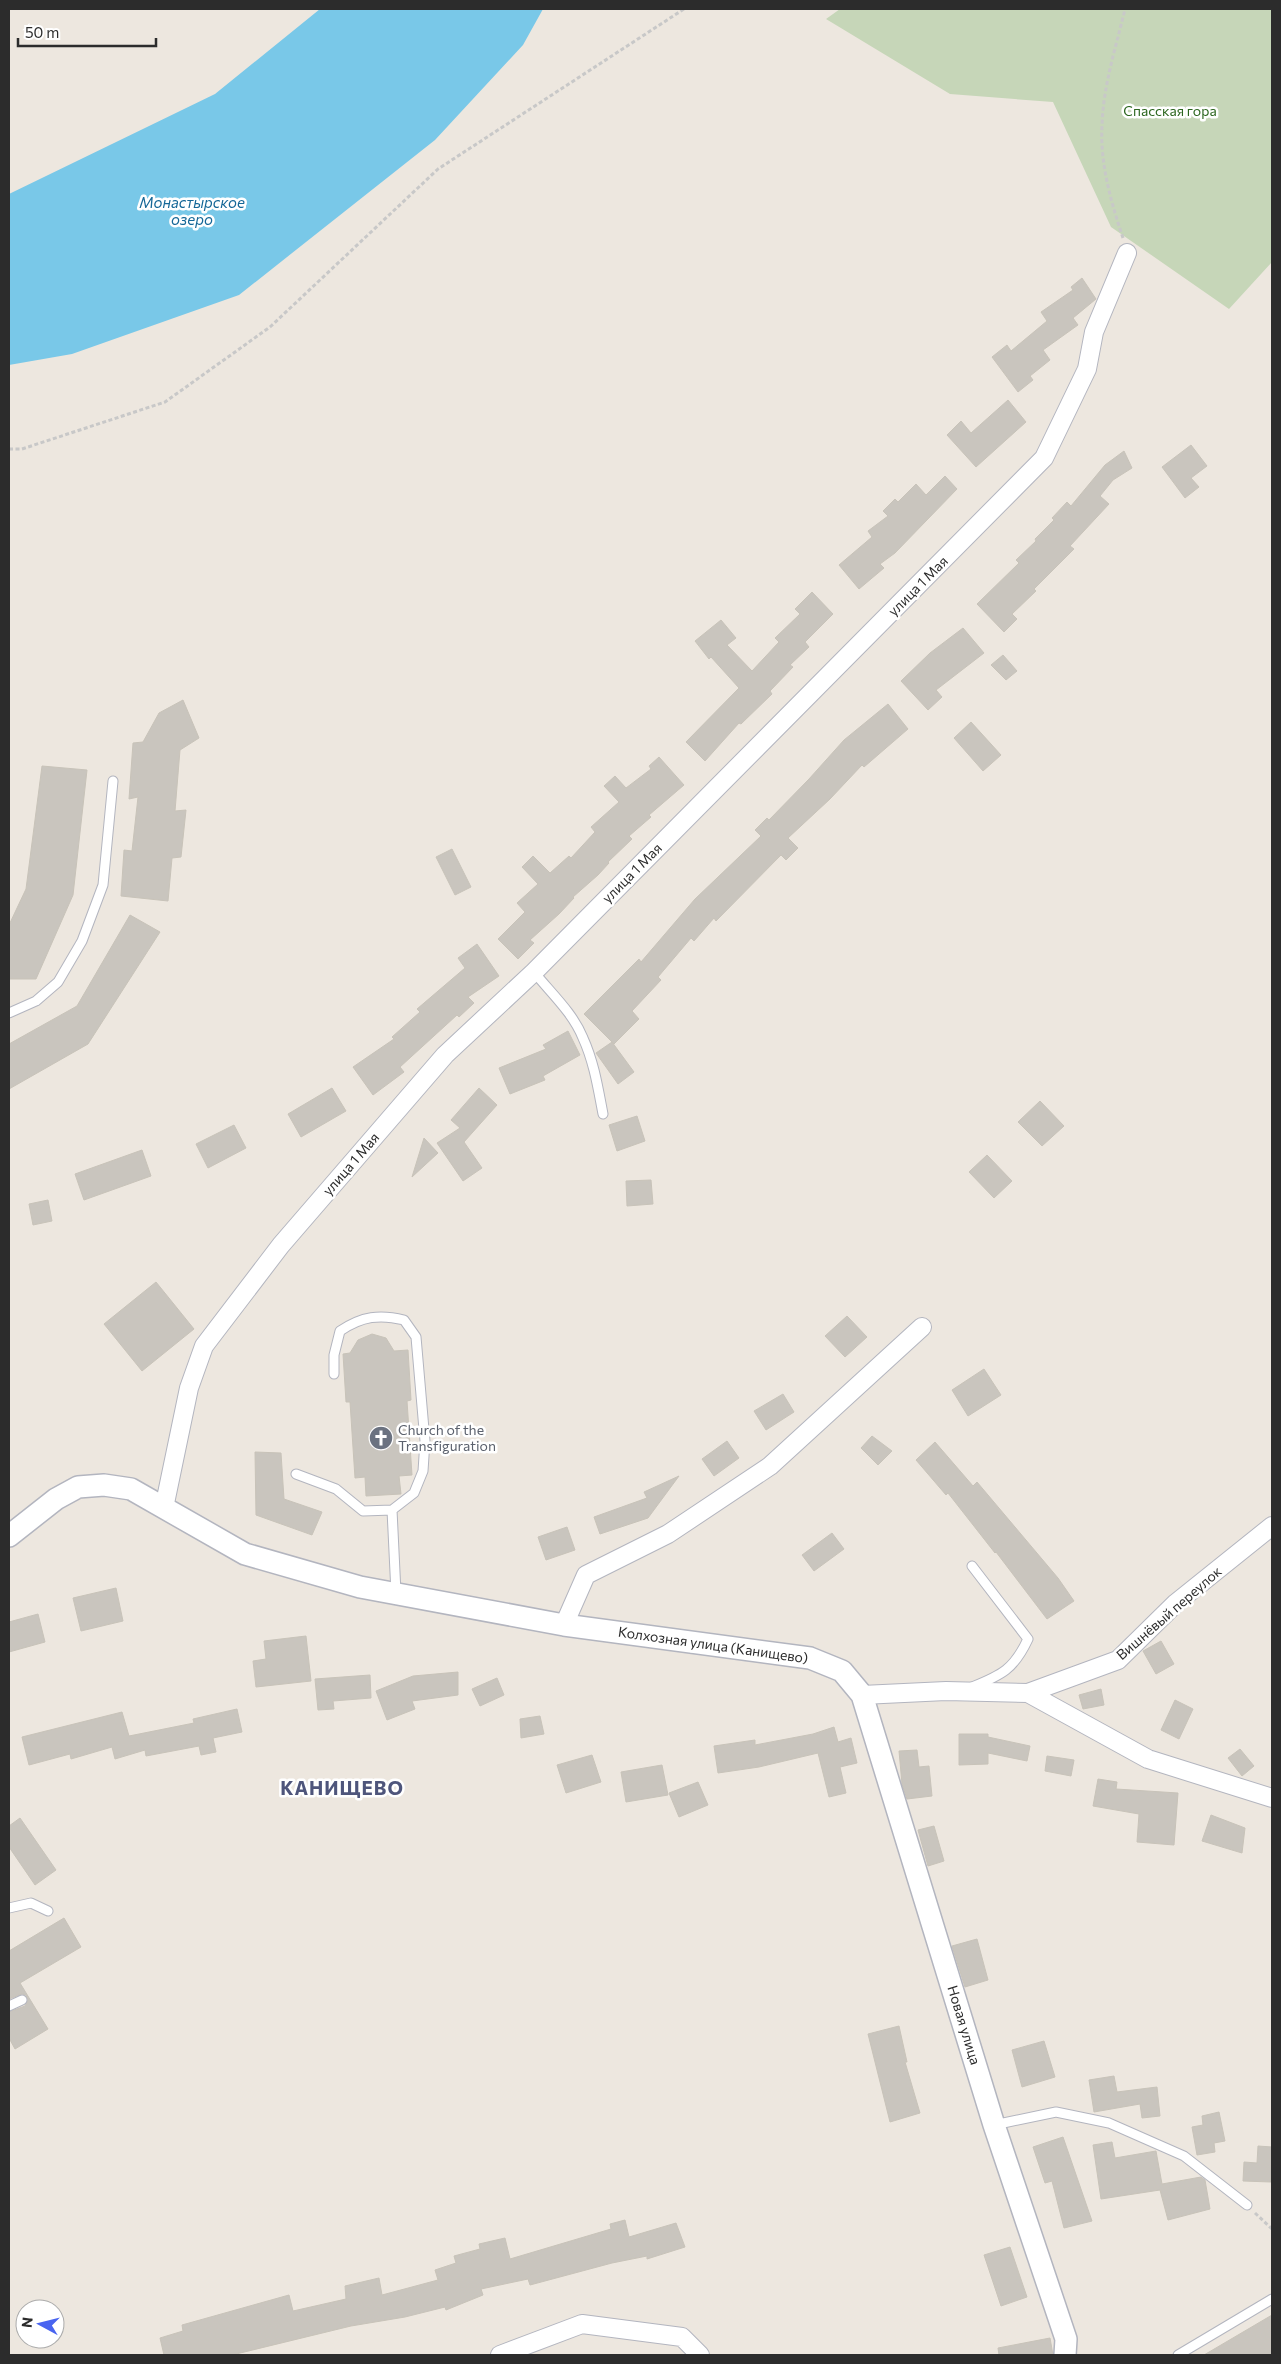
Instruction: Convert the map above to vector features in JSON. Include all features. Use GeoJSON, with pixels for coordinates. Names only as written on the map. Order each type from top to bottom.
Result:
{"type":"FeatureCollection","features":[{"type":"Feature","properties":{"kind":"street","name":"улица 1 Мая"},"geometry":{"type":"LineString","coordinates":[[164,1508],[189,1388],[204,1346],[281,1245],[445,1055],[534,972],[1044,458],[1087,369],[1094,332],[1128,253]]}},
{"type":"Feature","properties":{"kind":"street"},"geometry":{"type":"LineString","coordinates":[[564,1625],[586,1574],[668,1534],[770,1466],[922,1327]]}},
{"type":"Feature","properties":{"kind":"street","name":"Колхозная улица (Канищево)"},"geometry":{"type":"LineString","coordinates":[[9,1536],[56,1499],[78,1487],[104,1485],[131,1489],[245,1554],[360,1587],[564,1625],[810,1658],[842,1671],[862,1694]]}},
{"type":"Feature","properties":{"kind":"street","name":"Вишнёвый переулок"},"geometry":{"type":"LineString","coordinates":[[1028,1694],[1118,1660],[1176,1603],[1272,1526]]}},
{"type":"Feature","properties":{"kind":"street"},"geometry":{"type":"LineString","coordinates":[[862,1694],[963,1691],[1028,1694],[1148,1759],[1272,1798]]}},
{"type":"Feature","properties":{"kind":"street","name":"Новая улица"},"geometry":{"type":"LineString","coordinates":[[862,1694],[994,2124],[1066,2339],[1065,2355]]}},
{"type":"Feature","properties":{"kind":"street"},"geometry":{"type":"LineString","coordinates":[[500,2355],[582,2324],[682,2336],[700,2355]]}},
{"type":"Feature","properties":{"kind":"lane"},"geometry":{"type":"LineString","coordinates":[[9,1013],[36,1001],[58,982],[82,941],[103,885],[113,781]]}},
{"type":"Feature","properties":{"kind":"lane"},"geometry":{"type":"LineString","coordinates":[[534,972],[568,1013],[583,1037],[594,1068],[602,1114]]}},
{"type":"Feature","properties":{"kind":"lane"},"geometry":{"type":"LineString","coordinates":[[296,1474],[336,1489],[363,1511],[392,1510],[414,1493],[423,1471],[425,1441],[416,1337],[404,1320],[385,1315],[353,1322],[340,1331],[334,1355],[334,1374]]}},
{"type":"Feature","properties":{"kind":"lane"},"geometry":{"type":"LineString","coordinates":[[392,1510],[396,1594]]}},
{"type":"Feature","properties":{"kind":"lane"},"geometry":{"type":"LineString","coordinates":[[963,1691],[998,1676],[1020,1658],[1028,1639],[972,1566]]}},
{"type":"Feature","properties":{"kind":"lane"},"geometry":{"type":"LineString","coordinates":[[9,1908],[31,1902],[48,1911]]}},
{"type":"Feature","properties":{"kind":"lane"},"geometry":{"type":"LineString","coordinates":[[9,2006],[22,2000]]}},
{"type":"Feature","properties":{"kind":"lane"},"geometry":{"type":"LineString","coordinates":[[994,2124],[1056,2112],[1109,2123],[1184,2156],[1247,2205]]}},
{"type":"Feature","properties":{"kind":"lane"},"geometry":{"type":"LineString","coordinates":[[1178,2355],[1272,2299]]}},
{"type":"Feature","properties":{"kind":"path"},"geometry":{"type":"LineString","coordinates":[[9,449],[22,449],[165,402],[270,327],[438,169],[684,9]]}},
{"type":"Feature","properties":{"kind":"path"},"geometry":{"type":"LineString","coordinates":[[1125,9],[1110,70],[1102,126],[1108,191],[1128,253]]}},
{"type":"Feature","properties":{"kind":"path"},"geometry":{"type":"LineString","coordinates":[[1247,2205],[1272,2229]]}},
{"type":"Feature","properties":{"kind":"green space","name":"Спасская гора"},"geometry":{"type":"Polygon","coordinates":[[[840,9],[1272,9],[1272,262],[1229,309],[1111,227],[1053,102],[950,94],[826,19],[840,9]]]}},
{"type":"Feature","properties":{"kind":"water","name":"Монастырское озеро"},"geometry":{"type":"Polygon","coordinates":[[[320,9],[543,9],[523,45],[435,140],[239,295],[72,354],[9,365],[9,194],[215,94],[320,9]]]}},
{"type":"Feature","properties":{"kind":"building"},"geometry":{"type":"Polygon","coordinates":[[[1082,278],[1096,299],[1073,318],[1078,325],[1043,350],[1050,360],[1030,376],[1033,380],[1018,392],[992,357],[1007,345],[1011,351],[1047,321],[1041,312],[1073,290],[1071,287],[1082,278]]]}},
{"type":"Feature","properties":{"kind":"building"},"geometry":{"type":"Polygon","coordinates":[[[1008,400],[1026,422],[976,467],[947,435],[961,421],[971,433],[1008,400]]]}},
{"type":"Feature","properties":{"kind":"building"},"geometry":{"type":"Polygon","coordinates":[[[1191,445],[1207,466],[1191,478],[1199,487],[1185,498],[1162,467],[1191,445]]]}},
{"type":"Feature","properties":{"kind":"building"},"geometry":{"type":"Polygon","coordinates":[[[1124,451],[1132,468],[1113,480],[1100,496],[1109,504],[1070,546],[1074,549],[1012,614],[1017,619],[1004,632],[977,604],[1019,563],[1016,560],[1036,541],[1035,539],[1054,520],[1052,518],[1067,502],[1071,506],[1105,465],[1124,451]]]}},
{"type":"Feature","properties":{"kind":"building"},"geometry":{"type":"Polygon","coordinates":[[[945,476],[957,489],[895,553],[880,564],[884,568],[859,589],[839,565],[872,537],[868,531],[888,516],[883,511],[895,499],[898,502],[916,484],[926,495],[945,476]]]}},
{"type":"Feature","properties":{"kind":"building"},"geometry":{"type":"Polygon","coordinates":[[[812,592],[833,614],[805,642],[809,647],[790,665],[793,667],[770,691],[772,694],[741,724],[739,723],[705,761],[686,742],[739,688],[711,657],[709,659],[695,641],[721,620],[736,638],[727,645],[752,671],[779,642],[775,638],[800,614],[795,609],[812,592]]]}},
{"type":"Feature","properties":{"kind":"building"},"geometry":{"type":"Polygon","coordinates":[[[963,628],[984,653],[936,690],[942,697],[928,710],[901,681],[930,653],[963,628]]]}},
{"type":"Feature","properties":{"kind":"building"},"geometry":{"type":"Polygon","coordinates":[[[1003,655],[1017,671],[1006,680],[991,665],[1003,655]]]}},
{"type":"Feature","properties":{"kind":"building"},"geometry":{"type":"Polygon","coordinates":[[[183,700],[199,738],[180,750],[175,811],[186,810],[181,857],[172,858],[168,901],[121,896],[124,850],[132,851],[138,797],[129,799],[133,743],[143,742],[159,713],[183,700]]]}},
{"type":"Feature","properties":{"kind":"building"},"geometry":{"type":"Polygon","coordinates":[[[888,704],[908,729],[864,767],[862,765],[830,799],[788,838],[798,848],[786,860],[781,855],[716,921],[714,918],[694,941],[691,938],[658,977],[661,980],[632,1011],[639,1019],[614,1044],[584,1014],[639,959],[641,962],[695,899],[761,836],[755,830],[767,818],[769,820],[844,740],[888,704]]]}},
{"type":"Feature","properties":{"kind":"building"},"geometry":{"type":"Polygon","coordinates":[[[971,722],[1001,755],[983,771],[954,738],[971,722]]]}},
{"type":"Feature","properties":{"kind":"building"},"geometry":{"type":"Polygon","coordinates":[[[659,757],[684,785],[649,815],[651,817],[629,836],[632,839],[608,862],[598,875],[530,940],[534,943],[518,959],[498,939],[525,912],[517,903],[538,884],[522,867],[533,856],[550,873],[569,856],[571,858],[595,832],[591,827],[619,802],[604,786],[615,776],[626,788],[651,769],[649,766],[659,757]]]}},
{"type":"Feature","properties":{"kind":"building"},"geometry":{"type":"Polygon","coordinates":[[[42,766],[87,770],[73,895],[36,979],[9,979],[9,925],[26,889],[42,766]]]}},
{"type":"Feature","properties":{"kind":"building"},"geometry":{"type":"Polygon","coordinates":[[[452,849],[471,887],[455,895],[436,857],[452,849]]]}},
{"type":"Feature","properties":{"kind":"building"},"geometry":{"type":"Polygon","coordinates":[[[130,915],[160,932],[88,1044],[9,1089],[9,1044],[77,1006],[130,915]]]}},
{"type":"Feature","properties":{"kind":"building"},"geometry":{"type":"Polygon","coordinates":[[[477,944],[499,976],[468,997],[474,1003],[459,1017],[457,1015],[400,1067],[404,1072],[373,1095],[353,1067],[394,1039],[392,1037],[420,1012],[417,1009],[465,968],[458,958],[477,944]]]}},
{"type":"Feature","properties":{"kind":"building"},"geometry":{"type":"Polygon","coordinates":[[[568,1031],[580,1055],[543,1076],[545,1080],[510,1094],[499,1068],[546,1049],[543,1045],[568,1031]]]}},
{"type":"Feature","properties":{"kind":"building"},"geometry":{"type":"Polygon","coordinates":[[[612,1042],[634,1072],[618,1084],[596,1053],[612,1042]]]}},
{"type":"Feature","properties":{"kind":"building"},"geometry":{"type":"Polygon","coordinates":[[[332,1088],[346,1111],[301,1137],[288,1114],[332,1088]]]}},
{"type":"Feature","properties":{"kind":"building"},"geometry":{"type":"Polygon","coordinates":[[[479,1088],[497,1105],[464,1142],[482,1168],[463,1181],[437,1143],[460,1128],[451,1120],[479,1088]]]}},
{"type":"Feature","properties":{"kind":"building"},"geometry":{"type":"Polygon","coordinates":[[[1040,1101],[1064,1126],[1042,1146],[1018,1122],[1040,1101]]]}},
{"type":"Feature","properties":{"kind":"building"},"geometry":{"type":"Polygon","coordinates":[[[637,1116],[645,1141],[617,1151],[609,1125],[637,1116]]]}},
{"type":"Feature","properties":{"kind":"building"},"geometry":{"type":"Polygon","coordinates":[[[234,1125],[246,1148],[208,1168],[196,1144],[234,1125]]]}},
{"type":"Feature","properties":{"kind":"building"},"geometry":{"type":"Polygon","coordinates":[[[424,1138],[438,1153],[412,1177],[424,1138]]]}},
{"type":"Feature","properties":{"kind":"building"},"geometry":{"type":"Polygon","coordinates":[[[142,1150],[151,1176],[84,1200],[75,1174],[142,1150]]]}},
{"type":"Feature","properties":{"kind":"building"},"geometry":{"type":"Polygon","coordinates":[[[987,1155],[1012,1181],[994,1198],[969,1172],[987,1155]]]}},
{"type":"Feature","properties":{"kind":"building"},"geometry":{"type":"Polygon","coordinates":[[[651,1180],[653,1204],[627,1206],[626,1181],[651,1180]]]}},
{"type":"Feature","properties":{"kind":"building"},"geometry":{"type":"Polygon","coordinates":[[[48,1200],[52,1221],[33,1225],[29,1204],[48,1200]]]}},
{"type":"Feature","properties":{"kind":"building"},"geometry":{"type":"Polygon","coordinates":[[[156,1282],[194,1329],[142,1371],[104,1324],[156,1282]]]}},
{"type":"Feature","properties":{"kind":"building"},"geometry":{"type":"Polygon","coordinates":[[[847,1316],[867,1337],[845,1357],[825,1336],[847,1316]]]}},
{"type":"Feature","properties":{"kind":"building","name":"Church of the Transfiguration"},"geometry":{"type":"Polygon","coordinates":[[[372,1334],[386,1338],[394,1351],[408,1350],[411,1400],[407,1401],[412,1475],[399,1476],[401,1494],[366,1496],[365,1477],[355,1478],[350,1402],[346,1402],[343,1354],[350,1353],[358,1340],[372,1334]]]}},
{"type":"Feature","properties":{"kind":"building"},"geometry":{"type":"Polygon","coordinates":[[[984,1369],[1001,1395],[968,1416],[952,1390],[984,1369]]]}},
{"type":"Feature","properties":{"kind":"building"},"geometry":{"type":"Polygon","coordinates":[[[783,1394],[794,1412],[766,1430],[754,1411],[783,1394]]]}},
{"type":"Feature","properties":{"kind":"building"},"geometry":{"type":"Polygon","coordinates":[[[872,1436],[892,1451],[878,1465],[861,1448],[872,1436]]]}},
{"type":"Feature","properties":{"kind":"building"},"geometry":{"type":"Polygon","coordinates":[[[727,1441],[739,1458],[714,1476],[702,1459],[727,1441]]]}},
{"type":"Feature","properties":{"kind":"building"},"geometry":{"type":"Polygon","coordinates":[[[935,1442],[973,1486],[977,1482],[1058,1578],[1074,1601],[1047,1619],[948,1493],[946,1495],[916,1460],[935,1442]]]}},
{"type":"Feature","properties":{"kind":"building"},"geometry":{"type":"Polygon","coordinates":[[[255,1452],[281,1453],[284,1499],[322,1512],[312,1535],[256,1515],[255,1452]]]}},
{"type":"Feature","properties":{"kind":"building"},"geometry":{"type":"Polygon","coordinates":[[[679,1476],[648,1518],[600,1534],[594,1517],[647,1498],[644,1492],[679,1476]]]}},
{"type":"Feature","properties":{"kind":"building"},"geometry":{"type":"Polygon","coordinates":[[[567,1527],[575,1550],[546,1560],[538,1537],[567,1527]]]}},
{"type":"Feature","properties":{"kind":"building"},"geometry":{"type":"Polygon","coordinates":[[[832,1533],[844,1549],[814,1571],[802,1555],[832,1533]]]}},
{"type":"Feature","properties":{"kind":"building"},"geometry":{"type":"Polygon","coordinates":[[[116,1588],[123,1621],[81,1631],[73,1598],[116,1588]]]}},
{"type":"Feature","properties":{"kind":"building"},"geometry":{"type":"Polygon","coordinates":[[[38,1614],[45,1642],[9,1652],[9,1622],[38,1614]]]}},
{"type":"Feature","properties":{"kind":"building"},"geometry":{"type":"Polygon","coordinates":[[[306,1636],[311,1681],[256,1687],[253,1661],[266,1659],[264,1641],[306,1636]]]}},
{"type":"Feature","properties":{"kind":"building"},"geometry":{"type":"Polygon","coordinates":[[[1161,1641],[1174,1664],[1156,1674],[1143,1651],[1161,1641]]]}},
{"type":"Feature","properties":{"kind":"building"},"geometry":{"type":"Polygon","coordinates":[[[458,1672],[458,1695],[412,1701],[415,1709],[387,1720],[376,1691],[413,1676],[458,1672]]]}},
{"type":"Feature","properties":{"kind":"building"},"geometry":{"type":"Polygon","coordinates":[[[370,1675],[371,1698],[333,1701],[334,1709],[318,1710],[315,1679],[370,1675]]]}},
{"type":"Feature","properties":{"kind":"building"},"geometry":{"type":"Polygon","coordinates":[[[497,1678],[504,1695],[480,1706],[472,1689],[497,1678]]]}},
{"type":"Feature","properties":{"kind":"building"},"geometry":{"type":"Polygon","coordinates":[[[1101,1689],[1104,1705],[1083,1709],[1079,1695],[1101,1689]]]}},
{"type":"Feature","properties":{"kind":"building"},"geometry":{"type":"Polygon","coordinates":[[[1175,1700],[1193,1709],[1179,1739],[1161,1730],[1175,1700]]]}},
{"type":"Feature","properties":{"kind":"building"},"geometry":{"type":"Polygon","coordinates":[[[237,1709],[242,1732],[213,1738],[216,1752],[201,1755],[199,1746],[146,1756],[145,1750],[115,1759],[112,1747],[71,1759],[70,1754],[29,1765],[22,1737],[122,1712],[129,1736],[194,1723],[193,1719],[237,1709]]]}},
{"type":"Feature","properties":{"kind":"building"},"geometry":{"type":"Polygon","coordinates":[[[540,1716],[544,1734],[521,1738],[520,1719],[540,1716]]]}},
{"type":"Feature","properties":{"kind":"building"},"geometry":{"type":"Polygon","coordinates":[[[834,1727],[838,1742],[851,1738],[857,1763],[840,1767],[846,1793],[829,1797],[818,1753],[759,1767],[718,1773],[714,1746],[755,1740],[755,1745],[813,1734],[834,1727]]]}},
{"type":"Feature","properties":{"kind":"building"},"geometry":{"type":"Polygon","coordinates":[[[959,1734],[988,1734],[988,1737],[1030,1746],[1027,1761],[988,1753],[988,1764],[959,1765],[959,1734]]]}},
{"type":"Feature","properties":{"kind":"building"},"geometry":{"type":"Polygon","coordinates":[[[1240,1749],[1254,1766],[1242,1776],[1228,1758],[1240,1749]]]}},
{"type":"Feature","properties":{"kind":"building"},"geometry":{"type":"Polygon","coordinates":[[[917,1750],[919,1767],[929,1766],[932,1796],[907,1799],[902,1784],[899,1751],[917,1750]]]}},
{"type":"Feature","properties":{"kind":"building"},"geometry":{"type":"Polygon","coordinates":[[[592,1755],[601,1782],[566,1793],[557,1765],[592,1755]]]}},
{"type":"Feature","properties":{"kind":"building"},"geometry":{"type":"Polygon","coordinates":[[[1047,1756],[1074,1760],[1071,1776],[1045,1771],[1047,1756]]]}},
{"type":"Feature","properties":{"kind":"building"},"geometry":{"type":"Polygon","coordinates":[[[662,1765],[668,1795],[626,1802],[621,1772],[662,1765]]]}},
{"type":"Feature","properties":{"kind":"building"},"geometry":{"type":"Polygon","coordinates":[[[1098,1779],[1117,1782],[1116,1789],[1178,1793],[1174,1845],[1137,1842],[1139,1814],[1093,1806],[1098,1779]]]}},
{"type":"Feature","properties":{"kind":"building"},"geometry":{"type":"Polygon","coordinates":[[[698,1782],[708,1805],[679,1817],[669,1793],[698,1782]]]}},
{"type":"Feature","properties":{"kind":"building"},"geometry":{"type":"Polygon","coordinates":[[[1211,1815],[1245,1828],[1242,1853],[1202,1841],[1211,1815]]]}},
{"type":"Feature","properties":{"kind":"building"},"geometry":{"type":"Polygon","coordinates":[[[20,1818],[56,1870],[35,1885],[9,1847],[9,1826],[20,1818]]]}},
{"type":"Feature","properties":{"kind":"building"},"geometry":{"type":"Polygon","coordinates":[[[934,1826],[944,1861],[928,1866],[918,1830],[934,1826]]]}},
{"type":"Feature","properties":{"kind":"building"},"geometry":{"type":"Polygon","coordinates":[[[64,1918],[81,1947],[20,1983],[48,2029],[15,2049],[9,2038],[9,2012],[25,2006],[28,2000],[26,1995],[22,1994],[9,1999],[9,1951],[64,1918]]]}},
{"type":"Feature","properties":{"kind":"building"},"geometry":{"type":"Polygon","coordinates":[[[977,1939],[988,1980],[965,1987],[952,1946],[977,1939]]]}},
{"type":"Feature","properties":{"kind":"building"},"geometry":{"type":"Polygon","coordinates":[[[899,2026],[907,2062],[905,2062],[920,2113],[890,2122],[868,2034],[899,2026]]]}},
{"type":"Feature","properties":{"kind":"building"},"geometry":{"type":"Polygon","coordinates":[[[1044,2041],[1055,2077],[1022,2087],[1012,2050],[1044,2041]]]}},
{"type":"Feature","properties":{"kind":"building"},"geometry":{"type":"Polygon","coordinates":[[[1114,2076],[1117,2092],[1157,2087],[1160,2116],[1142,2118],[1140,2104],[1094,2112],[1089,2080],[1114,2076]]]}},
{"type":"Feature","properties":{"kind":"building"},"geometry":{"type":"Polygon","coordinates":[[[1219,2112],[1225,2141],[1214,2143],[1215,2152],[1197,2155],[1192,2127],[1203,2125],[1202,2116],[1219,2112]]]}},
{"type":"Feature","properties":{"kind":"building"},"geometry":{"type":"Polygon","coordinates":[[[1063,2137],[1092,2221],[1064,2228],[1052,2181],[1045,2183],[1033,2147],[1063,2137]]]}},
{"type":"Feature","properties":{"kind":"building"},"geometry":{"type":"Polygon","coordinates":[[[1112,2142],[1115,2158],[1156,2151],[1162,2184],[1201,2177],[1205,2180],[1210,2209],[1168,2220],[1160,2190],[1101,2199],[1093,2145],[1112,2142]]]}},
{"type":"Feature","properties":{"kind":"building"},"geometry":{"type":"Polygon","coordinates":[[[1258,2146],[1272,2147],[1271,2182],[1243,2181],[1244,2162],[1257,2163],[1258,2146]]]}},
{"type":"Feature","properties":{"kind":"building"},"geometry":{"type":"Polygon","coordinates":[[[625,2220],[629,2237],[676,2223],[685,2247],[647,2259],[647,2256],[612,2263],[530,2285],[528,2279],[481,2289],[483,2295],[446,2310],[445,2307],[405,2317],[351,2326],[232,2355],[164,2355],[160,2338],[183,2331],[182,2325],[289,2295],[293,2311],[346,2299],[345,2286],[379,2278],[382,2295],[438,2280],[435,2270],[456,2263],[454,2256],[480,2249],[479,2244],[505,2238],[510,2259],[611,2229],[610,2224],[625,2220]]]}},
{"type":"Feature","properties":{"kind":"building"},"geometry":{"type":"Polygon","coordinates":[[[1010,2247],[1027,2297],[1001,2306],[984,2255],[1010,2247]]]}},
{"type":"Feature","properties":{"kind":"building"},"geometry":{"type":"Polygon","coordinates":[[[1272,2315],[1272,2355],[1204,2355],[1272,2315]]]}},
{"type":"Feature","properties":{"kind":"building"},"geometry":{"type":"Polygon","coordinates":[[[1050,2338],[1053,2355],[999,2355],[998,2348],[1050,2338]]]}},
{"type":"Feature","properties":{"kind":"place","name":"Church of the Transfiguration"},"geometry":{"type":"Point","coordinates":[381,1438]}},
{"type":"Feature","properties":{"kind":"district","name":"КАНИЩЕВО"},"geometry":{"type":"Point","coordinates":[342,1788]}}]}
